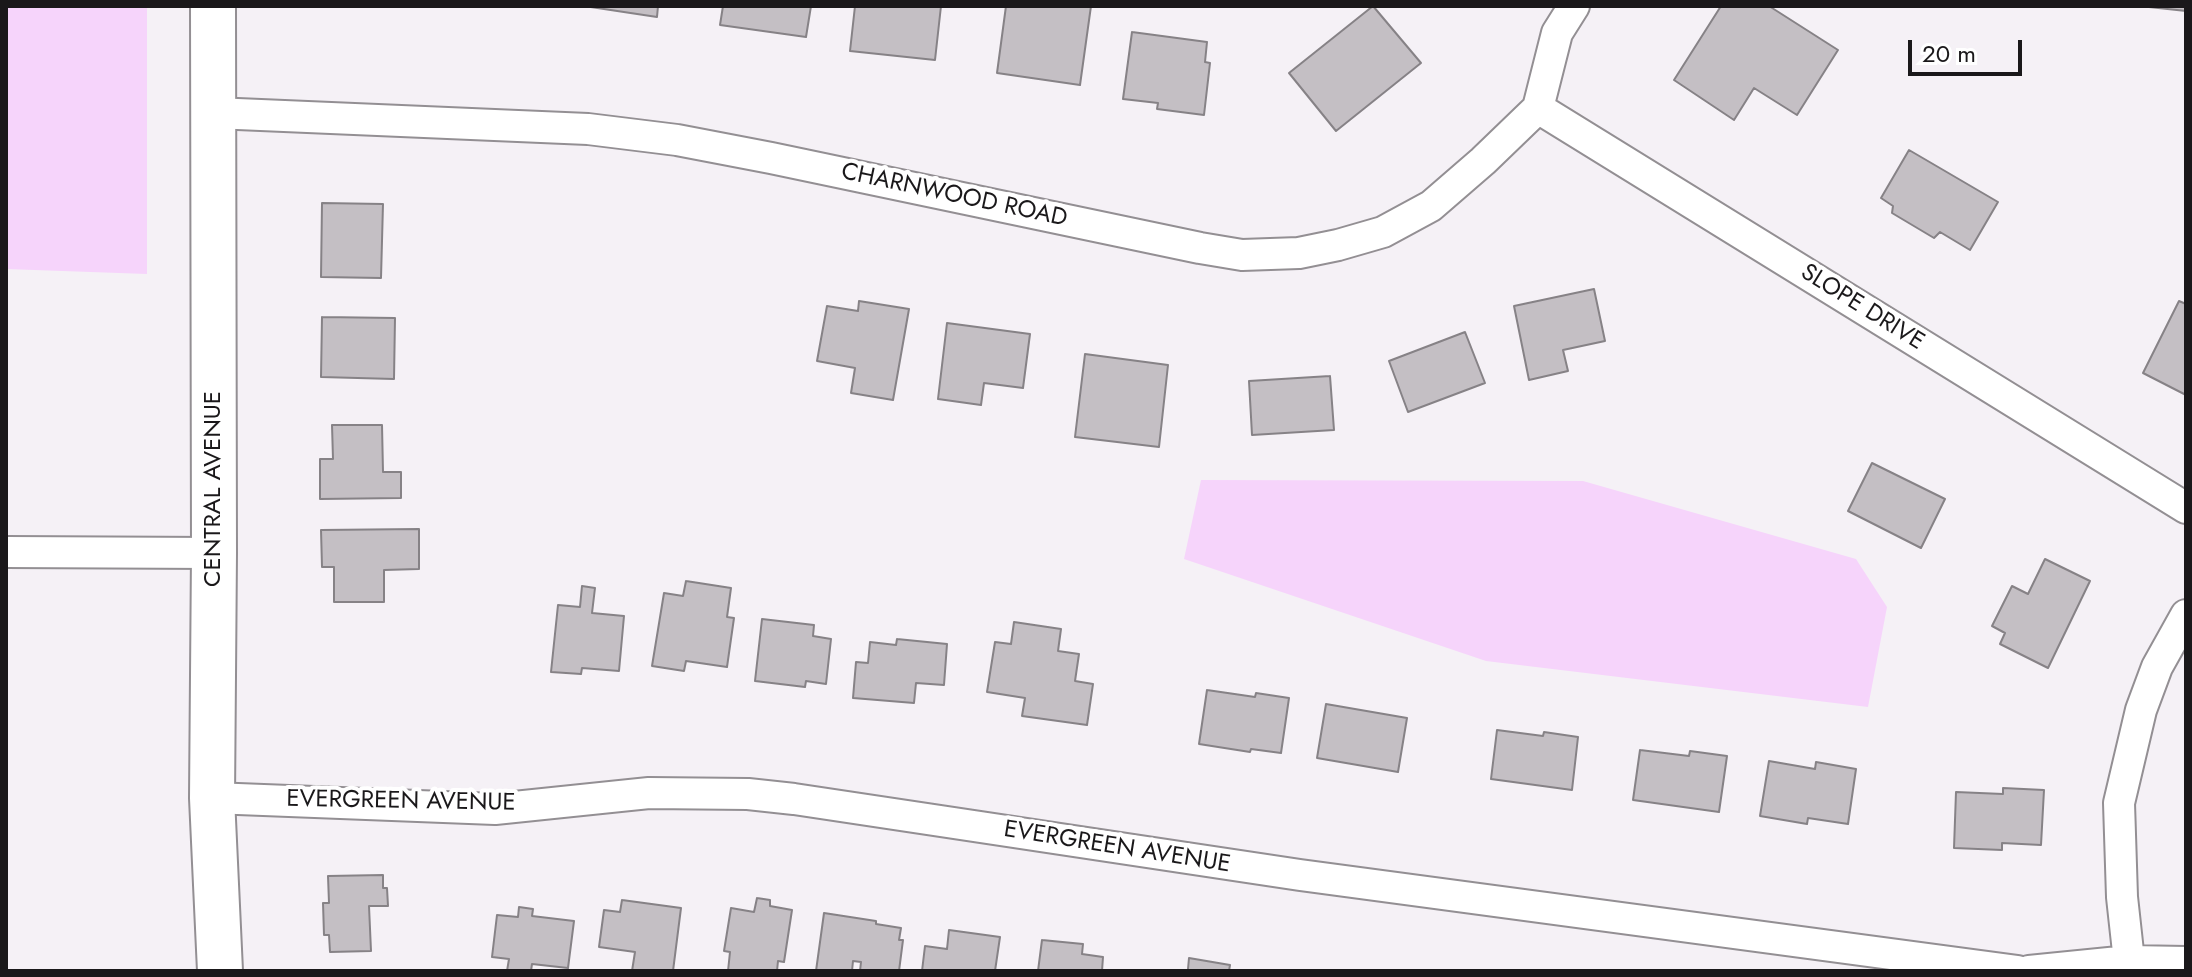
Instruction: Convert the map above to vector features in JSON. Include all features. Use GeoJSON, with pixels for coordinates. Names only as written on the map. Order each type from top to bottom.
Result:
{"type":"FeatureCollection","features":[{"type":"Feature","properties":{"kind":"street","name":"CENTRAL AVENUE"},"geometry":{"type":"LineString","coordinates":[[213,6],[212,798],[220,971]]}},
{"type":"Feature","properties":{"kind":"street"},"geometry":{"type":"LineString","coordinates":[[1538,108],[1557,33],[1574,6]]}},
{"type":"Feature","properties":{"kind":"street","name":"CHARNWOOD ROAD"},"geometry":{"type":"LineString","coordinates":[[214,113],[588,129],[677,140],[1242,255],[1299,253],[1383,232],[1431,206],[1538,108]]}},
{"type":"Feature","properties":{"kind":"street","name":"SLOPE DRIVE"},"geometry":{"type":"LineString","coordinates":[[1538,108],[2186,508]]}},
{"type":"Feature","properties":{"kind":"street"},"geometry":{"type":"LineString","coordinates":[[6,552],[214,553]]}},
{"type":"Feature","properties":{"kind":"street"},"geometry":{"type":"LineString","coordinates":[[2129,961],[2122,897],[2119,803],[2141,710],[2157,667],[2186,615]]}},
{"type":"Feature","properties":{"kind":"street","name":"EVERGREEN AVENUE"},"geometry":{"type":"LineString","coordinates":[[212,798],[495,809],[649,793],[763,796],[1316,877],[2018,971]]}},
{"type":"Feature","properties":{"kind":"street"},"geometry":{"type":"LineString","coordinates":[[2029,971],[2129,961],[2186,962]]}},
{"type":"Feature","properties":{"kind":"shaded area"},"geometry":{"type":"Polygon","coordinates":[[[6,6],[147,6],[147,274],[6,269],[6,6]]]}},
{"type":"Feature","properties":{"kind":"shaded area"},"geometry":{"type":"Polygon","coordinates":[[[1201,480],[1583,481],[1856,559],[1887,607],[1868,707],[1486,661],[1184,559],[1201,480]]]}},
{"type":"Feature","properties":{"kind":"building"},"geometry":{"type":"Polygon","coordinates":[[[584,6],[658,6],[657,17],[584,6]]]}},
{"type":"Feature","properties":{"kind":"building"},"geometry":{"type":"Polygon","coordinates":[[[723,6],[811,6],[806,37],[720,25],[723,6]]]}},
{"type":"Feature","properties":{"kind":"building"},"geometry":{"type":"Polygon","coordinates":[[[855,6],[941,6],[935,60],[850,51],[855,6]]]}},
{"type":"Feature","properties":{"kind":"building"},"geometry":{"type":"Polygon","coordinates":[[[1006,6],[1091,6],[1080,85],[997,73],[1006,6]]]}},
{"type":"Feature","properties":{"kind":"building"},"geometry":{"type":"Polygon","coordinates":[[[1373,6],[1421,63],[1336,131],[1289,73],[1373,6]]]}},
{"type":"Feature","properties":{"kind":"building"},"geometry":{"type":"Polygon","coordinates":[[[1721,6],[1769,6],[1838,50],[1797,115],[1754,88],[1734,120],[1674,80],[1721,6]]]}},
{"type":"Feature","properties":{"kind":"building"},"geometry":{"type":"Polygon","coordinates":[[[2186,6],[2186,11],[2149,7],[2186,6]]]}},
{"type":"Feature","properties":{"kind":"building"},"geometry":{"type":"Polygon","coordinates":[[[1132,32],[1207,42],[1205,62],[1210,63],[1204,115],[1157,109],[1158,103],[1123,99],[1132,32]]]}},
{"type":"Feature","properties":{"kind":"building"},"geometry":{"type":"Polygon","coordinates":[[[1909,150],[1998,202],[1970,250],[1940,232],[1934,238],[1892,213],[1893,206],[1881,198],[1909,150]]]}},
{"type":"Feature","properties":{"kind":"building"},"geometry":{"type":"Polygon","coordinates":[[[322,203],[383,204],[381,278],[321,277],[322,203]]]}},
{"type":"Feature","properties":{"kind":"building"},"geometry":{"type":"Polygon","coordinates":[[[1594,289],[1605,341],[1563,350],[1568,371],[1529,380],[1514,306],[1594,289]]]}},
{"type":"Feature","properties":{"kind":"building"},"geometry":{"type":"Polygon","coordinates":[[[859,301],[909,309],[893,400],[851,393],[855,368],[817,361],[827,306],[858,311],[859,301]]]}},
{"type":"Feature","properties":{"kind":"building"},"geometry":{"type":"Polygon","coordinates":[[[2179,301],[2186,304],[2186,395],[2143,373],[2179,301]]]}},
{"type":"Feature","properties":{"kind":"building"},"geometry":{"type":"Polygon","coordinates":[[[322,317],[395,318],[394,379],[321,377],[322,317]]]}},
{"type":"Feature","properties":{"kind":"building"},"geometry":{"type":"Polygon","coordinates":[[[947,323],[1030,334],[1023,388],[984,383],[981,405],[938,399],[947,323]]]}},
{"type":"Feature","properties":{"kind":"building"},"geometry":{"type":"Polygon","coordinates":[[[1465,332],[1485,383],[1408,412],[1389,361],[1465,332]]]}},
{"type":"Feature","properties":{"kind":"building"},"geometry":{"type":"Polygon","coordinates":[[[1085,354],[1168,365],[1159,447],[1075,437],[1085,354]]]}},
{"type":"Feature","properties":{"kind":"building"},"geometry":{"type":"Polygon","coordinates":[[[1330,376],[1334,430],[1252,435],[1249,381],[1330,376]]]}},
{"type":"Feature","properties":{"kind":"building"},"geometry":{"type":"Polygon","coordinates":[[[332,425],[382,425],[383,472],[401,472],[401,498],[320,499],[320,459],[333,459],[332,425]]]}},
{"type":"Feature","properties":{"kind":"building"},"geometry":{"type":"Polygon","coordinates":[[[1872,463],[1945,499],[1921,548],[1848,511],[1872,463]]]}},
{"type":"Feature","properties":{"kind":"building"},"geometry":{"type":"Polygon","coordinates":[[[419,529],[419,569],[384,570],[384,602],[334,602],[334,567],[322,567],[321,530],[419,529]]]}},
{"type":"Feature","properties":{"kind":"building"},"geometry":{"type":"Polygon","coordinates":[[[2045,559],[2090,581],[2048,668],[2000,644],[2005,633],[1992,626],[2012,586],[2028,594],[2045,559]]]}},
{"type":"Feature","properties":{"kind":"building"},"geometry":{"type":"Polygon","coordinates":[[[686,581],[731,588],[727,617],[734,618],[727,667],[686,661],[684,671],[652,666],[664,593],[683,596],[686,581]]]}},
{"type":"Feature","properties":{"kind":"building"},"geometry":{"type":"Polygon","coordinates":[[[582,586],[595,588],[592,613],[624,616],[619,671],[582,668],[581,674],[551,672],[558,605],[580,607],[582,586]]]}},
{"type":"Feature","properties":{"kind":"building"},"geometry":{"type":"Polygon","coordinates":[[[762,619],[814,625],[813,636],[831,639],[826,684],[806,681],[805,687],[755,681],[762,619]]]}},
{"type":"Feature","properties":{"kind":"building"},"geometry":{"type":"Polygon","coordinates":[[[1014,622],[1061,629],[1058,651],[1079,654],[1075,681],[1093,684],[1087,725],[1022,716],[1025,698],[987,692],[995,642],[1011,644],[1014,622]]]}},
{"type":"Feature","properties":{"kind":"building"},"geometry":{"type":"Polygon","coordinates":[[[897,639],[947,644],[944,685],[916,683],[914,703],[853,698],[856,662],[868,663],[870,642],[896,645],[897,639]]]}},
{"type":"Feature","properties":{"kind":"building"},"geometry":{"type":"Polygon","coordinates":[[[1207,690],[1289,698],[1281,753],[1199,744],[1207,690]]]}},
{"type":"Feature","properties":{"kind":"building"},"geometry":{"type":"Polygon","coordinates":[[[1326,704],[1407,718],[1398,772],[1317,758],[1326,704]]]}},
{"type":"Feature","properties":{"kind":"building"},"geometry":{"type":"Polygon","coordinates":[[[1497,730],[1578,737],[1572,790],[1491,779],[1497,730]]]}},
{"type":"Feature","properties":{"kind":"building"},"geometry":{"type":"Polygon","coordinates":[[[1640,750],[1689,756],[1690,751],[1727,756],[1719,812],[1633,800],[1640,750]]]}},
{"type":"Feature","properties":{"kind":"building"},"geometry":{"type":"Polygon","coordinates":[[[1769,761],[1815,769],[1816,762],[1856,769],[1848,824],[1808,818],[1807,824],[1760,816],[1769,761]]]}},
{"type":"Feature","properties":{"kind":"building"},"geometry":{"type":"Polygon","coordinates":[[[2003,788],[2044,790],[2041,845],[2002,843],[2002,850],[1954,848],[1956,792],[2003,794],[2003,788]]]}},
{"type":"Feature","properties":{"kind":"building"},"geometry":{"type":"Polygon","coordinates":[[[383,875],[388,906],[369,906],[371,951],[330,952],[329,935],[324,935],[323,903],[329,903],[328,876],[383,875]]]}},
{"type":"Feature","properties":{"kind":"building"},"geometry":{"type":"Polygon","coordinates":[[[757,898],[770,900],[770,906],[792,910],[784,962],[778,961],[777,971],[728,971],[730,952],[724,951],[731,908],[754,912],[757,898]]]}},
{"type":"Feature","properties":{"kind":"building"},"geometry":{"type":"Polygon","coordinates":[[[622,900],[681,908],[673,971],[632,971],[635,952],[599,947],[604,910],[620,912],[622,900]]]}},
{"type":"Feature","properties":{"kind":"building"},"geometry":{"type":"Polygon","coordinates":[[[519,907],[533,909],[532,916],[574,921],[568,968],[532,964],[531,971],[507,971],[509,959],[492,957],[497,915],[518,917],[519,907]]]}},
{"type":"Feature","properties":{"kind":"building"},"geometry":{"type":"Polygon","coordinates":[[[824,913],[901,928],[899,940],[903,940],[899,971],[860,971],[861,962],[853,961],[852,971],[816,971],[824,913]]]}},
{"type":"Feature","properties":{"kind":"building"},"geometry":{"type":"Polygon","coordinates":[[[949,930],[1000,937],[995,971],[922,971],[925,946],[947,949],[949,930]]]}},
{"type":"Feature","properties":{"kind":"building"},"geometry":{"type":"Polygon","coordinates":[[[1042,940],[1083,944],[1082,954],[1103,957],[1102,971],[1038,971],[1042,940]]]}},
{"type":"Feature","properties":{"kind":"building"},"geometry":{"type":"Polygon","coordinates":[[[1189,958],[1230,965],[1229,971],[1185,971],[1189,958]]]}}]}
